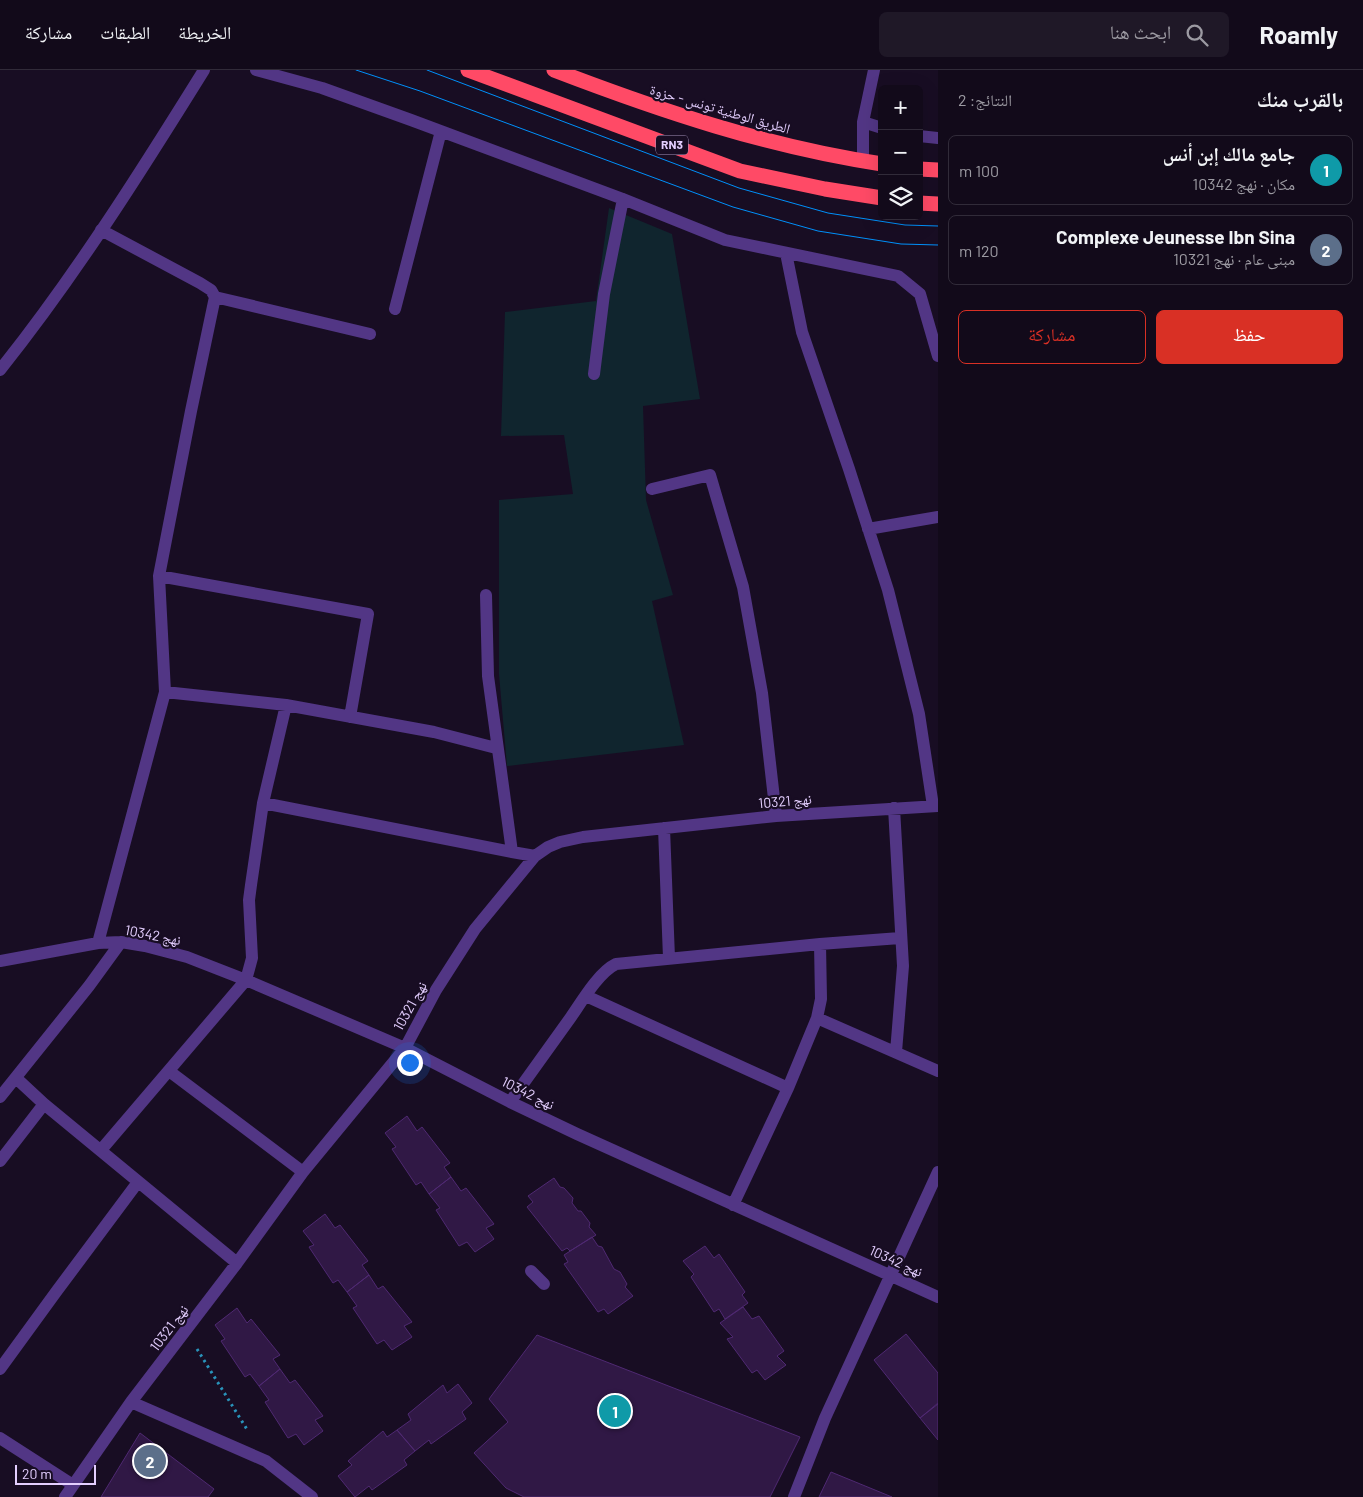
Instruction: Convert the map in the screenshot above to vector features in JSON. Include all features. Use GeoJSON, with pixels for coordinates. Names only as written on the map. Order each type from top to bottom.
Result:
{"type":"FeatureCollection","features":[{"type":"Feature","properties":{"kind":"highway","name":"RN3"},"geometry":{"type":"LineString","coordinates":[[468,70],[740,171],[825,190],[878,197]]}},
{"type":"Feature","properties":{"kind":"highway","name":"الطريق الوطنية تونس - حزوة"},"geometry":{"type":"LineString","coordinates":[[554,70],[642,103],[747,136],[827,156],[878,163]]}},
{"type":"Feature","properties":{"kind":"highway"},"geometry":{"type":"LineString","coordinates":[[923,169],[938,170]]}},
{"type":"Feature","properties":{"kind":"highway"},"geometry":{"type":"LineString","coordinates":[[923,203],[938,204]]}},
{"type":"Feature","properties":{"kind":"street"},"geometry":{"type":"LineString","coordinates":[[0,370],[38,322],[101,230],[152,154],[204,70]]}},
{"type":"Feature","properties":{"kind":"street"},"geometry":{"type":"LineString","coordinates":[[256,70],[322,88],[623,199],[725,240],[898,276],[920,294],[938,356]]}},
{"type":"Feature","properties":{"kind":"street"},"geometry":{"type":"LineString","coordinates":[[863,161],[863,122],[874,70]]}},
{"type":"Feature","properties":{"kind":"street"},"geometry":{"type":"LineString","coordinates":[[863,122],[878,127]]}},
{"type":"Feature","properties":{"kind":"street"},"geometry":{"type":"LineString","coordinates":[[395,309],[440,131]]}},
{"type":"Feature","properties":{"kind":"street"},"geometry":{"type":"LineString","coordinates":[[923,136],[938,138]]}},
{"type":"Feature","properties":{"kind":"street"},"geometry":{"type":"LineString","coordinates":[[594,374],[604,294],[623,199]]}},
{"type":"Feature","properties":{"kind":"street"},"geometry":{"type":"LineString","coordinates":[[98,943],[165,692],[159,576],[190,411],[215,298],[211,290],[200,283],[101,230]]}},
{"type":"Feature","properties":{"kind":"street"},"geometry":{"type":"LineString","coordinates":[[786,253],[802,332],[888,590],[920,714],[936,806]]}},
{"type":"Feature","properties":{"kind":"street"},"geometry":{"type":"LineString","coordinates":[[215,298],[370,334]]}},
{"type":"Feature","properties":{"kind":"street"},"geometry":{"type":"LineString","coordinates":[[652,490],[710,475],[743,587],[762,693],[776,816]]}},
{"type":"Feature","properties":{"kind":"street"},"geometry":{"type":"LineString","coordinates":[[868,529],[938,517]]}},
{"type":"Feature","properties":{"kind":"street"},"geometry":{"type":"LineString","coordinates":[[159,576],[368,614],[350,717]]}},
{"type":"Feature","properties":{"kind":"street"},"geometry":{"type":"LineString","coordinates":[[486,595],[488,676],[496,748],[512,852]]}},
{"type":"Feature","properties":{"kind":"street"},"geometry":{"type":"LineString","coordinates":[[165,692],[286,705],[434,732],[496,748]]}},
{"type":"Feature","properties":{"kind":"street"},"geometry":{"type":"LineString","coordinates":[[101,1150],[246,980],[252,958],[250,893],[264,803],[286,705]]}},
{"type":"Feature","properties":{"kind":"street"},"geometry":{"type":"LineString","coordinates":[[264,803],[535,856]]}},
{"type":"Feature","properties":{"kind":"street","name":"نهج 10321"},"geometry":{"type":"LineString","coordinates":[[65,1497],[131,1402],[237,1263],[303,1172],[405,1048],[436,990],[475,929],[535,856],[548,847],[570,839],[776,816],[936,806]]}},
{"type":"Feature","properties":{"kind":"street"},"geometry":{"type":"LineString","coordinates":[[894,808],[903,966],[896,1052]]}},
{"type":"Feature","properties":{"kind":"street"},"geometry":{"type":"LineString","coordinates":[[664,828],[669,958]]}},
{"type":"Feature","properties":{"kind":"street"},"geometry":{"type":"LineString","coordinates":[[510,1102],[586,996],[611,966],[669,958],[900,938]]}},
{"type":"Feature","properties":{"kind":"street"},"geometry":{"type":"LineString","coordinates":[[0,1098],[89,986],[121,942]]}},
{"type":"Feature","properties":{"kind":"street","name":"نهج 10342"},"geometry":{"type":"LineString","coordinates":[[0,961],[98,943],[121,942],[187,957],[246,980],[405,1048],[510,1102],[938,1297]]}},
{"type":"Feature","properties":{"kind":"street"},"geometry":{"type":"LineString","coordinates":[[733,1205],[788,1088],[817,1018],[821,999],[820,944]]}},
{"type":"Feature","properties":{"kind":"street"},"geometry":{"type":"LineString","coordinates":[[586,996],[788,1088]]}},
{"type":"Feature","properties":{"kind":"street"},"geometry":{"type":"LineString","coordinates":[[817,1018],[938,1071]]}},
{"type":"Feature","properties":{"kind":"street"},"geometry":{"type":"LineString","coordinates":[[169,1071],[303,1172]]}},
{"type":"Feature","properties":{"kind":"street"},"geometry":{"type":"LineString","coordinates":[[16,1078],[44,1104],[237,1263]]}},
{"type":"Feature","properties":{"kind":"street"},"geometry":{"type":"LineString","coordinates":[[0,1161],[44,1104]]}},
{"type":"Feature","properties":{"kind":"street"},"geometry":{"type":"LineString","coordinates":[[794,1497],[825,1418],[938,1172]]}},
{"type":"Feature","properties":{"kind":"street"},"geometry":{"type":"LineString","coordinates":[[0,1369],[138,1182]]}},
{"type":"Feature","properties":{"kind":"street"},"geometry":{"type":"LineString","coordinates":[[531,1271],[544,1284]]}},
{"type":"Feature","properties":{"kind":"street"},"geometry":{"type":"LineString","coordinates":[[131,1402],[266,1461],[312,1497]]}},
{"type":"Feature","properties":{"kind":"street"},"geometry":{"type":"LineString","coordinates":[[0,1438],[73,1485]]}},
{"type":"Feature","properties":{"kind":"path"},"geometry":{"type":"LineString","coordinates":[[186,1331],[266,1461]]}},
{"type":"Feature","properties":{"kind":"shaded area"},"geometry":{"type":"Polygon","coordinates":[[[609,208],[672,234],[700,399],[643,406],[646,500],[673,595],[652,601],[684,745],[507,766],[499,674],[499,500],[573,494],[564,435],[501,436],[505,312],[596,301],[609,208]]]}},
{"type":"Feature","properties":{"kind":"building"},"geometry":{"type":"Polygon","coordinates":[[[407,1116],[417,1131],[422,1127],[450,1163],[444,1167],[451,1177],[429,1194],[421,1182],[416,1185],[392,1149],[396,1147],[385,1133],[407,1116]]]}},
{"type":"Feature","properties":{"kind":"building"},"geometry":{"type":"Polygon","coordinates":[[[451,1177],[461,1191],[466,1188],[494,1224],[486,1228],[494,1239],[475,1252],[467,1242],[459,1246],[436,1210],[440,1208],[429,1194],[451,1177]]]}},
{"type":"Feature","properties":{"kind":"building"},"geometry":{"type":"Polygon","coordinates":[[[554,1178],[560,1187],[564,1188],[573,1198],[572,1203],[590,1223],[589,1227],[596,1235],[570,1251],[567,1248],[562,1251],[527,1207],[533,1202],[528,1196],[554,1178]]]}},
{"type":"Feature","properties":{"kind":"building"},"geometry":{"type":"Polygon","coordinates":[[[325,1214],[335,1228],[340,1225],[368,1261],[362,1265],[369,1275],[347,1292],[338,1280],[333,1283],[309,1247],[314,1245],[303,1231],[325,1214]]]}},
{"type":"Feature","properties":{"kind":"building"},"geometry":{"type":"Polygon","coordinates":[[[592,1237],[598,1246],[602,1247],[614,1269],[620,1272],[627,1284],[625,1287],[633,1296],[608,1314],[604,1309],[598,1312],[564,1264],[568,1262],[564,1255],[592,1237]]]}},
{"type":"Feature","properties":{"kind":"building"},"geometry":{"type":"Polygon","coordinates":[[[705,1246],[714,1258],[719,1254],[745,1292],[742,1295],[748,1303],[725,1319],[719,1309],[714,1312],[691,1277],[694,1274],[683,1261],[705,1246]]]}},
{"type":"Feature","properties":{"kind":"building"},"geometry":{"type":"Polygon","coordinates":[[[369,1275],[378,1289],[383,1286],[412,1322],[404,1326],[412,1337],[392,1350],[384,1340],[377,1344],[353,1308],[357,1306],[347,1292],[369,1275]]]}},
{"type":"Feature","properties":{"kind":"building"},"geometry":{"type":"Polygon","coordinates":[[[743,1307],[752,1319],[759,1316],[784,1351],[777,1356],[786,1365],[765,1380],[757,1370],[752,1373],[727,1339],[733,1337],[720,1323],[743,1307]]]}},
{"type":"Feature","properties":{"kind":"building"},"geometry":{"type":"Polygon","coordinates":[[[237,1308],[247,1323],[251,1319],[280,1355],[273,1359],[280,1369],[259,1386],[250,1374],[245,1377],[221,1341],[225,1339],[215,1325],[237,1308]]]}},
{"type":"Feature","properties":{"kind":"building"},"geometry":{"type":"Polygon","coordinates":[[[906,1334],[938,1373],[938,1403],[920,1418],[874,1360],[906,1334]]]}},
{"type":"Feature","properties":{"kind":"building"},"geometry":{"type":"Polygon","coordinates":[[[537,1335],[800,1437],[770,1497],[524,1497],[506,1488],[474,1453],[508,1422],[489,1399],[537,1335]]]}},
{"type":"Feature","properties":{"kind":"building"},"geometry":{"type":"Polygon","coordinates":[[[280,1369],[290,1383],[295,1380],[323,1416],[315,1420],[323,1431],[304,1445],[296,1434],[288,1438],[265,1402],[269,1400],[259,1386],[280,1369]]]}},
{"type":"Feature","properties":{"kind":"building"},"geometry":{"type":"Polygon","coordinates":[[[458,1384],[472,1403],[462,1412],[466,1419],[431,1444],[429,1440],[415,1451],[397,1430],[411,1420],[408,1414],[443,1385],[447,1393],[458,1384]]]}},
{"type":"Feature","properties":{"kind":"building"},"geometry":{"type":"Polygon","coordinates":[[[938,1404],[938,1440],[920,1418],[938,1404]]]}},
{"type":"Feature","properties":{"kind":"building"},"geometry":{"type":"Polygon","coordinates":[[[397,1430],[415,1451],[404,1460],[407,1465],[372,1490],[369,1486],[355,1497],[338,1476],[352,1465],[348,1461],[383,1431],[387,1437],[397,1430]]]}},
{"type":"Feature","properties":{"kind":"building"},"geometry":{"type":"Polygon","coordinates":[[[140,1433],[214,1489],[208,1497],[101,1497],[140,1433]]]}},
{"type":"Feature","properties":{"kind":"building"},"geometry":{"type":"Polygon","coordinates":[[[831,1472],[892,1497],[819,1497],[831,1472]]]}},
{"type":"Feature","properties":{"kind":"tram line"},"geometry":{"type":"LineString","coordinates":[[356,70],[420,91],[733,207],[818,231],[901,244],[938,245]]}},
{"type":"Feature","properties":{"kind":"tram line"},"geometry":{"type":"LineString","coordinates":[[427,70],[739,188],[828,213],[905,225],[938,226]]}},
{"type":"Feature","properties":{"kind":"place","name":"جامع مالك إبن أنس"},"geometry":{"type":"Point","coordinates":[615,1411]}},
{"type":"Feature","properties":{"kind":"place","name":"Complexe Jeunesse Ibn Sina"},"geometry":{"type":"Point","coordinates":[150,1461]}}]}
